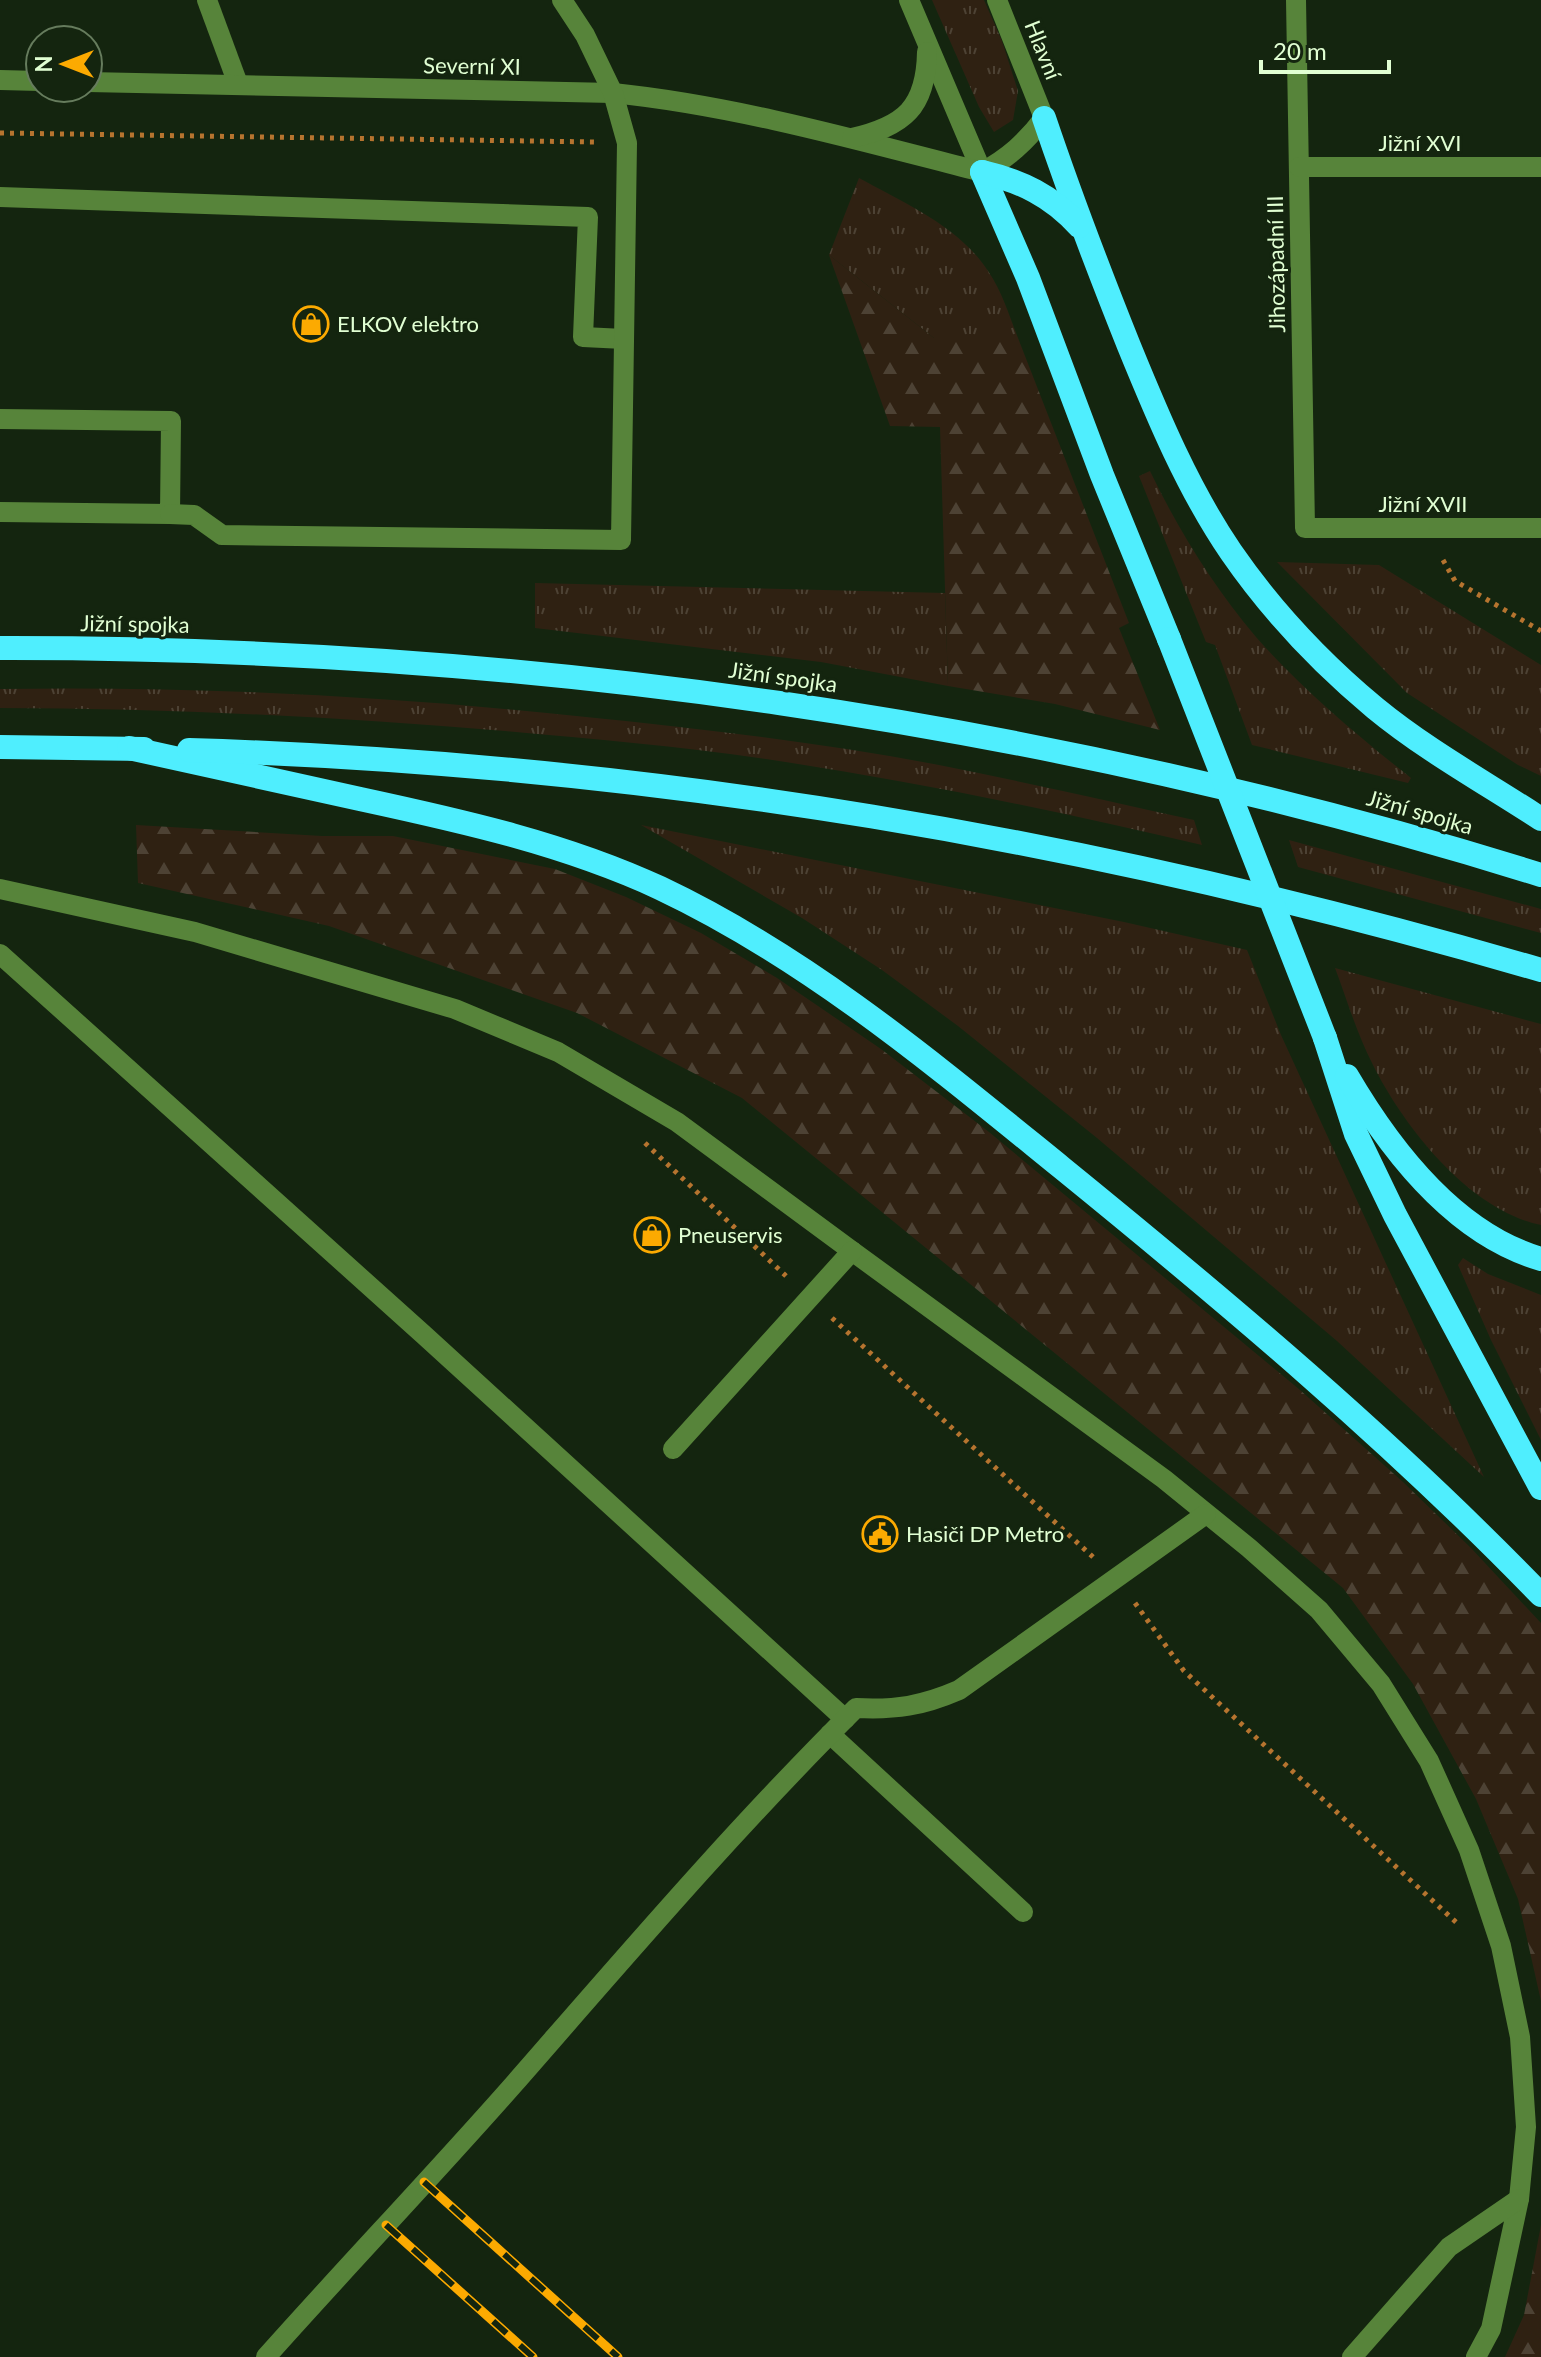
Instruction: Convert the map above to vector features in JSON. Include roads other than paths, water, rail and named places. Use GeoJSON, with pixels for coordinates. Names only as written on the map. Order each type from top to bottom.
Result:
{"type":"FeatureCollection","features":[{"type":"Feature","properties":{"kind":"highway"},"geometry":{"type":"LineString","coordinates":[[1044,118],[1081,228],[1173,449],[1212,521],[1256,585],[1333,670],[1376,708],[1419,741],[1541,819]]}},
{"type":"Feature","properties":{"kind":"highway"},"geometry":{"type":"LineString","coordinates":[[982,172],[1005,177],[1047,197],[1066,211],[1081,228]]}},
{"type":"Feature","properties":{"kind":"highway"},"geometry":{"type":"LineString","coordinates":[[982,172],[1028,278],[1102,475],[1325,1038],[1356,1134],[1395,1215],[1541,1488]]}},
{"type":"Feature","properties":{"kind":"highway","name":"Jižní spojka"},"geometry":{"type":"LineString","coordinates":[[0,648],[247,653],[431,664],[615,681],[798,704],[1003,741],[1235,790],[1364,823],[1541,875]]}},
{"type":"Feature","properties":{"kind":"highway"},"geometry":{"type":"LineString","coordinates":[[0,747],[305,754],[481,766],[650,783],[818,806],[1026,842],[1172,873],[1317,908],[1541,970]]}},
{"type":"Feature","properties":{"kind":"highway"},"geometry":{"type":"LineString","coordinates":[[129,748],[472,823],[528,840],[657,887],[765,946],[821,981],[886,1028],[1149,1239],[1394,1449],[1541,1595]]}},
{"type":"Feature","properties":{"kind":"highway"},"geometry":{"type":"LineString","coordinates":[[1325,1038],[1358,1093],[1418,1175],[1444,1202],[1476,1230],[1519,1253],[1541,1259]]}},
{"type":"Feature","properties":{"kind":"street"},"geometry":{"type":"LineString","coordinates":[[207,0],[238,84]]}},
{"type":"Feature","properties":{"kind":"street"},"geometry":{"type":"LineString","coordinates":[[0,512],[194,515],[222,535],[621,540],[627,143],[613,93],[585,35],[562,0]]}},
{"type":"Feature","properties":{"kind":"street"},"geometry":{"type":"LineString","coordinates":[[909,0],[982,172],[1007,159],[1025,143],[1044,118]]}},
{"type":"Feature","properties":{"kind":"street","name":"Hlavní"},"geometry":{"type":"LineString","coordinates":[[997,0],[1044,118]]}},
{"type":"Feature","properties":{"kind":"street","name":"Jihozápadní III"},"geometry":{"type":"LineString","coordinates":[[1296,0],[1305,528]]}},
{"type":"Feature","properties":{"kind":"street","name":"Severní XI"},"geometry":{"type":"LineString","coordinates":[[850,138],[895,124],[909,111],[927,74],[928,44]]}},
{"type":"Feature","properties":{"kind":"street"},"geometry":{"type":"LineString","coordinates":[[0,80],[24,81]]}},
{"type":"Feature","properties":{"kind":"street","name":"Severní XI"},"geometry":{"type":"LineString","coordinates":[[104,82],[613,93],[662,98],[850,138],[982,172]]}},
{"type":"Feature","properties":{"kind":"street","name":"Jižní XVI"},"geometry":{"type":"LineString","coordinates":[[1299,167],[1541,167]]}},
{"type":"Feature","properties":{"kind":"street"},"geometry":{"type":"LineString","coordinates":[[0,197],[588,217],[583,337],[624,339]]}},
{"type":"Feature","properties":{"kind":"street"},"geometry":{"type":"LineString","coordinates":[[0,419],[171,421],[170,514]]}},
{"type":"Feature","properties":{"kind":"street","name":"Jižní XVII"},"geometry":{"type":"LineString","coordinates":[[1305,528],[1541,528]]}},
{"type":"Feature","properties":{"kind":"street"},"geometry":{"type":"LineString","coordinates":[[0,889],[210,937],[455,1009],[558,1052],[677,1122],[1164,1479],[1319,1610],[1381,1684],[1429,1761],[1469,1850],[1501,1946],[1520,2037],[1526,2127],[1519,2199],[1491,2329],[1476,2357]]}},
{"type":"Feature","properties":{"kind":"street"},"geometry":{"type":"LineString","coordinates":[[0,954],[436,1345],[845,1719]]}},
{"type":"Feature","properties":{"kind":"street"},"geometry":{"type":"LineString","coordinates":[[673,1449],[852,1251]]}},
{"type":"Feature","properties":{"kind":"street"},"geometry":{"type":"LineString","coordinates":[[266,2357],[641,1939],[856,1708],[887,1709],[928,1703],[959,1690],[1206,1514]]}},
{"type":"Feature","properties":{"kind":"street"},"geometry":{"type":"LineString","coordinates":[[830,1734],[1023,1912]]}},
{"type":"Feature","properties":{"kind":"street"},"geometry":{"type":"LineString","coordinates":[[1352,2357],[1449,2247],[1519,2199]]}},
{"type":"Feature","properties":{"kind":"railway"},"geometry":{"type":"LineString","coordinates":[[424,2182],[618,2357]]}},
{"type":"Feature","properties":{"kind":"railway"},"geometry":{"type":"LineString","coordinates":[[386,2225],[533,2357]]}},
{"type":"Feature","properties":{"kind":"place","name":"ELKOV elektro"},"geometry":{"type":"Point","coordinates":[311,324]}},
{"type":"Feature","properties":{"kind":"place","name":"Pneuservis"},"geometry":{"type":"Point","coordinates":[652,1235]}},
{"type":"Feature","properties":{"kind":"place","name":"Hasiči DP Metro"},"geometry":{"type":"Point","coordinates":[880,1534]}}]}
